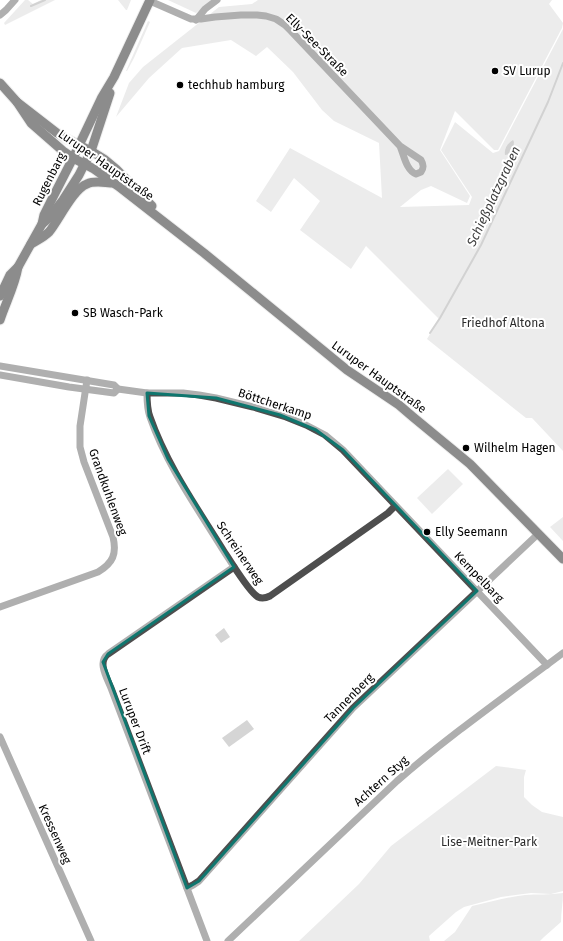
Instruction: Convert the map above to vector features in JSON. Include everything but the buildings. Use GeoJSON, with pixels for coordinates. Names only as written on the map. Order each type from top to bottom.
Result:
{"type":"FeatureCollection","features":[{"type":"Feature","properties":{"kind":"main road"},"geometry":{"type":"LineString","coordinates":[[114,77],[150,1]]}},
{"type":"Feature","properties":{"kind":"main road","name":"Rugenbarg"},"geometry":{"type":"LineString","coordinates":[[42,224],[49,218],[63,200],[78,178],[85,164],[94,141],[114,77]]}},
{"type":"Feature","properties":{"kind":"main road","name":"Rugenbarg"},"geometry":{"type":"LineString","coordinates":[[0,296],[10,275],[18,267],[42,224],[44,215],[68,168],[75,150],[114,77]]}},
{"type":"Feature","properties":{"kind":"main road","name":"Luruper Hauptstraße"},"geometry":{"type":"LineString","coordinates":[[0,83],[17,102],[31,123],[58,148],[90,153],[102,157],[116,169],[170,227]]}},
{"type":"Feature","properties":{"kind":"main road","name":"Luruper Hauptstraße"},"geometry":{"type":"LineString","coordinates":[[17,102],[57,132],[75,150],[85,164],[114,183],[204,253],[347,370],[413,416],[470,464],[563,559]]}},
{"type":"Feature","properties":{"kind":"main road"},"geometry":{"type":"LineString","coordinates":[[75,150],[89,145],[94,141]]}},
{"type":"Feature","properties":{"kind":"main road"},"geometry":{"type":"LineString","coordinates":[[90,153],[90,162],[94,169]]}},
{"type":"Feature","properties":{"kind":"main road"},"geometry":{"type":"LineString","coordinates":[[68,168],[76,164],[85,164]]}},
{"type":"Feature","properties":{"kind":"main road"},"geometry":{"type":"LineString","coordinates":[[31,244],[43,238],[50,231],[77,192],[84,185],[95,182],[114,183]]}},
{"type":"Feature","properties":{"kind":"main road","name":"Rugenbarg"},"geometry":{"type":"LineString","coordinates":[[0,320],[16,278],[18,267]]}},
{"type":"Feature","properties":{"kind":"street"},"geometry":{"type":"LineString","coordinates":[[0,15],[15,0]]}},
{"type":"Feature","properties":{"kind":"street"},"geometry":{"type":"LineString","coordinates":[[196,20],[205,9],[217,0]]}},
{"type":"Feature","properties":{"kind":"street","name":"Elly-See-Straße"},"geometry":{"type":"LineString","coordinates":[[150,1],[188,18],[196,20],[241,15],[266,16],[276,19],[291,30],[400,146]]}},
{"type":"Feature","properties":{"kind":"street","name":"Böttcherkamp"},"geometry":{"type":"LineString","coordinates":[[0,366],[114,385],[118,389],[147,393],[183,393],[216,398],[253,407],[297,421],[316,430],[334,442],[396,506]]}},
{"type":"Feature","properties":{"kind":"street","name":"Böttcherkamp"},"geometry":{"type":"LineString","coordinates":[[0,375],[114,393],[118,389]]}},
{"type":"Feature","properties":{"kind":"street","name":"Grandkuhlenweg"},"geometry":{"type":"LineString","coordinates":[[0,607],[98,572],[113,558],[115,544],[113,537],[80,448],[80,426],[86,380]]}},
{"type":"Feature","properties":{"kind":"street","name":"Schreinerweg"},"geometry":{"type":"LineString","coordinates":[[147,393],[147,404],[150,416],[164,452],[193,503],[234,567],[252,592],[261,598],[270,596],[396,506]]}},
{"type":"Feature","properties":{"kind":"street","name":"Kempelbarg"},"geometry":{"type":"LineString","coordinates":[[396,506],[547,665]]}},
{"type":"Feature","properties":{"kind":"street","name":"Tannenberg"},"geometry":{"type":"LineString","coordinates":[[187,888],[199,881],[353,708],[538,534]]}},
{"type":"Feature","properties":{"kind":"street","name":"Luruper Drift"},"geometry":{"type":"LineString","coordinates":[[207,941],[111,688],[103,662],[105,656],[234,567]]}},
{"type":"Feature","properties":{"kind":"street","name":"Achtern Styg"},"geometry":{"type":"LineString","coordinates":[[228,941],[381,796],[415,766],[463,727],[563,653]]}},
{"type":"Feature","properties":{"kind":"street","name":"Kressenweg"},"geometry":{"type":"LineString","coordinates":[[0,737],[90,941]]}},
{"type":"Feature","properties":{"kind":"highlighted area"},"geometry":{"type":"Polygon","coordinates":[[[147,393],[216,398],[280,415],[316,430],[343,450],[477,591],[353,708],[199,881],[187,888],[103,662],[108,654],[234,567],[168,459],[149,416],[147,393]]]}},
{"type":"Feature","properties":{"kind":"green space"},"geometry":{"type":"Polygon","coordinates":[[[25,0],[28,0],[33,4],[41,0],[55,0],[5,25],[4,23],[25,0]]]}},
{"type":"Feature","properties":{"kind":"green space"},"geometry":{"type":"Polygon","coordinates":[[[118,0],[131,0],[127,10],[126,10],[118,0]]]}},
{"type":"Feature","properties":{"kind":"green space"},"geometry":{"type":"Polygon","coordinates":[[[168,0],[213,0],[196,13],[168,0]]]}},
{"type":"Feature","properties":{"kind":"green space","name":"Friedhof Altona"},"geometry":{"type":"Polygon","coordinates":[[[258,0],[552,0],[549,4],[563,23],[562,28],[498,150],[494,150],[455,111],[440,150],[470,196],[467,203],[431,186],[421,190],[400,207],[469,205],[472,197],[441,150],[455,122],[493,153],[499,151],[563,29],[563,451],[532,418],[526,418],[427,339],[439,319],[366,246],[351,269],[300,230],[320,201],[294,178],[271,212],[256,201],[290,148],[382,198],[379,143],[334,121],[322,110],[293,72],[267,47],[256,56],[231,40],[182,48],[149,78],[116,117],[129,83],[143,67],[219,7],[252,4],[258,0]]]}},
{"type":"Feature","properties":{"kind":"green space"},"geometry":{"type":"Polygon","coordinates":[[[148,21],[150,22],[134,58],[126,71],[148,21]]]}},
{"type":"Feature","properties":{"kind":"green space"},"geometry":{"type":"Polygon","coordinates":[[[448,469],[463,484],[432,514],[417,498],[448,469]]]}},
{"type":"Feature","properties":{"kind":"green space"},"geometry":{"type":"Polygon","coordinates":[[[563,517],[563,541],[550,527],[563,517]]]}},
{"type":"Feature","properties":{"kind":"green space"},"geometry":{"type":"Polygon","coordinates":[[[224,628],[230,637],[221,643],[215,635],[224,628]]]}},
{"type":"Feature","properties":{"kind":"green space"},"geometry":{"type":"Polygon","coordinates":[[[247,720],[254,729],[229,747],[222,738],[247,720]]]}},
{"type":"Feature","properties":{"kind":"green space","name":"Lise-Meitner-Park"},"geometry":{"type":"Polygon","coordinates":[[[496,766],[526,770],[524,777],[524,797],[542,812],[563,817],[563,891],[551,894],[531,893],[501,897],[464,907],[456,912],[429,936],[430,941],[299,941],[359,884],[391,846],[496,766]]]}},
{"type":"Feature","properties":{"kind":"green space"},"geometry":{"type":"Polygon","coordinates":[[[563,893],[561,922],[540,941],[444,941],[455,932],[472,906],[525,895],[563,893]]]}},
{"type":"Feature","properties":{"kind":"shaded area"},"geometry":{"type":"Polygon","coordinates":[[[513,140],[513,151],[510,154],[505,155],[506,147],[513,140]]]}},
{"type":"Feature","properties":{"kind":"waterway"},"geometry":{"type":"LineString","coordinates":[[31,6],[45,0]]}},
{"type":"Feature","properties":{"kind":"waterway","name":"Schießplatzgraben"},"geometry":{"type":"LineString","coordinates":[[430,333],[481,245],[548,102],[563,63]]}},
{"type":"Feature","properties":{"kind":"place","name":"SV Lurup"},"geometry":{"type":"Point","coordinates":[495,71]}},
{"type":"Feature","properties":{"kind":"place","name":"techhub hamburg"},"geometry":{"type":"Point","coordinates":[180,85]}},
{"type":"Feature","properties":{"kind":"place","name":"SB Wasch-Park"},"geometry":{"type":"Point","coordinates":[75,313]}},
{"type":"Feature","properties":{"kind":"place","name":"Wilhelm Hagen"},"geometry":{"type":"Point","coordinates":[466,448]}},
{"type":"Feature","properties":{"kind":"place","name":"Elly Seemann"},"geometry":{"type":"Point","coordinates":[427,532]}}]}
